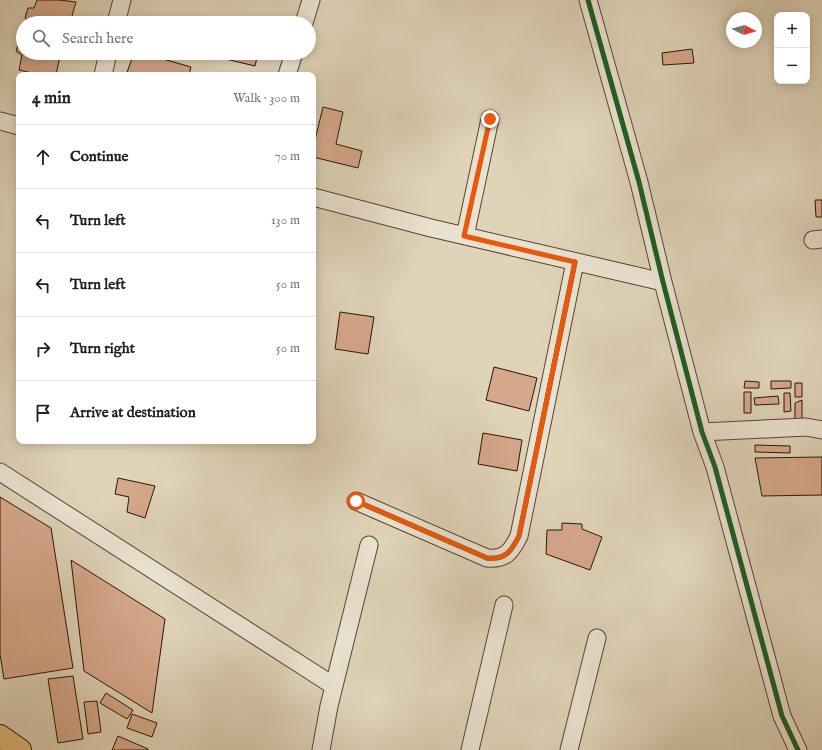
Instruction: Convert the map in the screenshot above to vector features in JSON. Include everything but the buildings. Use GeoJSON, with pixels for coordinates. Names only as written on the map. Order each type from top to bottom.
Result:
{"type":"FeatureCollection","features":[{"type":"Feature","properties":{"kind":"main road"},"geometry":{"type":"LineString","coordinates":[[0,736],[20,750]]}},
{"type":"Feature","properties":{"kind":"street"},"geometry":{"type":"LineString","coordinates":[[118,16],[122,0]]}},
{"type":"Feature","properties":{"kind":"street"},"geometry":{"type":"LineString","coordinates":[[306,16],[311,0]]}},
{"type":"Feature","properties":{"kind":"street"},"geometry":{"type":"LineString","coordinates":[[588,0],[639,182],[702,432],[715,467],[782,716],[798,750]]}},
{"type":"Feature","properties":{"kind":"street"},"geometry":{"type":"LineString","coordinates":[[104,72],[106,60]]}},
{"type":"Feature","properties":{"kind":"street"},"geometry":{"type":"LineString","coordinates":[[288,72],[292,60]]}},
{"type":"Feature","properties":{"kind":"street"},"geometry":{"type":"LineString","coordinates":[[464,236],[490,119]]}},
{"type":"Feature","properties":{"kind":"street"},"geometry":{"type":"LineString","coordinates":[[0,121],[16,125]]}},
{"type":"Feature","properties":{"kind":"street"},"geometry":{"type":"LineString","coordinates":[[316,198],[464,236],[663,282]]}},
{"type":"Feature","properties":{"kind":"street"},"geometry":{"type":"LineString","coordinates":[[356,501],[487,558],[496,559],[504,556],[510,550],[519,536],[575,262]]}},
{"type":"Feature","properties":{"kind":"street"},"geometry":{"type":"LineString","coordinates":[[702,432],[806,427],[822,430]]}},
{"type":"Feature","properties":{"kind":"street"},"geometry":{"type":"LineString","coordinates":[[0,472],[334,686]]}},
{"type":"Feature","properties":{"kind":"street"},"geometry":{"type":"LineString","coordinates":[[321,750],[334,686],[369,545]]}},
{"type":"Feature","properties":{"kind":"street"},"geometry":{"type":"LineString","coordinates":[[470,750],[504,605]]}},
{"type":"Feature","properties":{"kind":"street"},"geometry":{"type":"LineString","coordinates":[[569,750],[597,638]]}},
{"type":"Feature","properties":{"kind":"cycle path"},"geometry":{"type":"LineString","coordinates":[[588,0],[639,182],[702,432],[715,467],[782,716],[798,750]]}},
{"type":"Feature","properties":{"kind":"cycle path"},"geometry":{"type":"LineString","coordinates":[[356,501],[487,558],[498,558],[510,551],[519,536],[575,262]]}},
{"type":"Feature","properties":{"kind":"route"},"geometry":{"type":"LineString","coordinates":[[356,501],[487,558],[496,559],[504,556],[515,544],[519,536],[575,262],[464,236],[490,119]]}}]}
